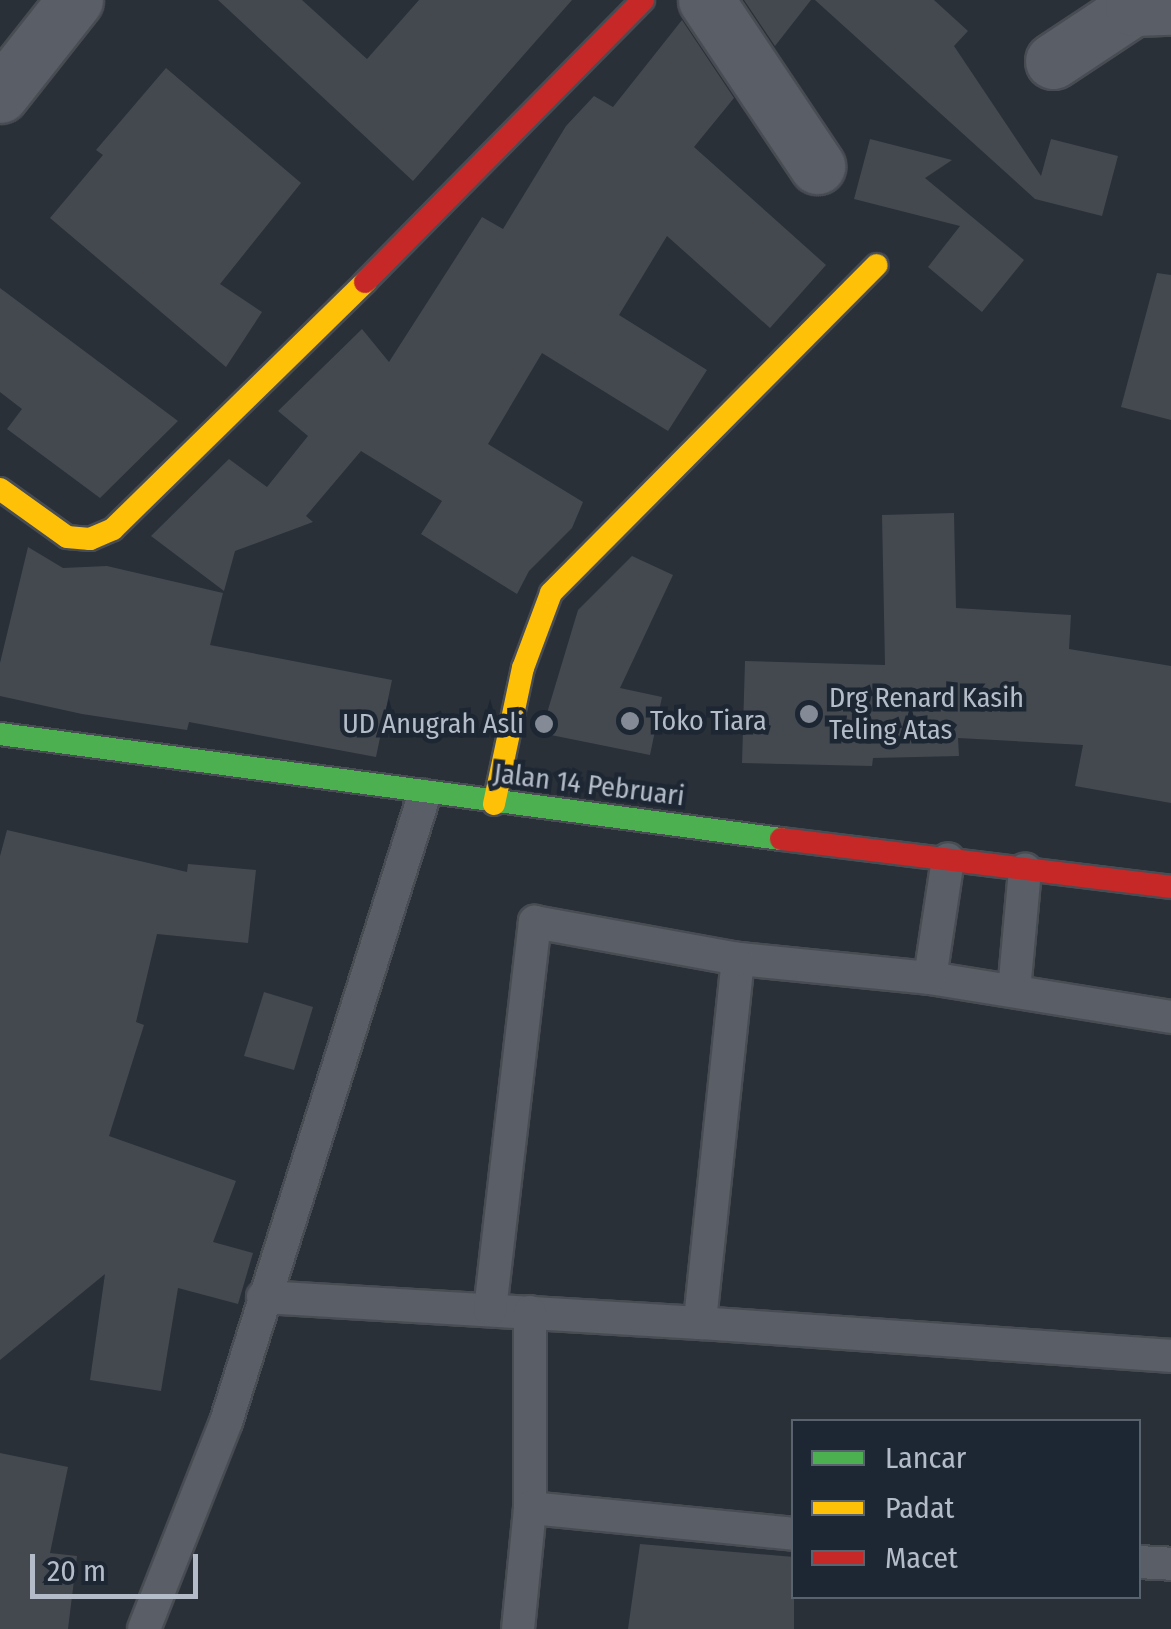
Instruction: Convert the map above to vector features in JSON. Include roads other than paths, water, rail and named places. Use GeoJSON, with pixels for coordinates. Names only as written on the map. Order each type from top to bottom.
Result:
{"type":"FeatureCollection","features":[{"type":"Feature","properties":{"kind":"street"},"geometry":{"type":"LineString","coordinates":[[0,95],[76,0]]}},
{"type":"Feature","properties":{"kind":"street"},"geometry":{"type":"LineString","coordinates":[[0,489],[67,537],[90,540],[114,528],[489,162],[643,0]]}},
{"type":"Feature","properties":{"kind":"street"},"geometry":{"type":"LineString","coordinates":[[706,0],[817,166]]}},
{"type":"Feature","properties":{"kind":"street"},"geometry":{"type":"LineString","coordinates":[[1053,62],[1134,8],[1171,7]]}},
{"type":"Feature","properties":{"kind":"street"},"geometry":{"type":"LineString","coordinates":[[494,804],[523,668],[551,593],[878,265]]}},
{"type":"Feature","properties":{"kind":"street","name":"Jalan 14 Pebruari"},"geometry":{"type":"LineString","coordinates":[[0,734],[424,796],[1171,887]]}},
{"type":"Feature","properties":{"kind":"lane"},"geometry":{"type":"LineString","coordinates":[[144,1629],[226,1422],[424,796]]}},
{"type":"Feature","properties":{"kind":"lane"},"geometry":{"type":"LineString","coordinates":[[930,978],[948,859]]}},
{"type":"Feature","properties":{"kind":"lane"},"geometry":{"type":"LineString","coordinates":[[1014,991],[1025,869]]}},
{"type":"Feature","properties":{"kind":"lane"},"geometry":{"type":"LineString","coordinates":[[490,1310],[535,922],[738,958],[930,978],[1171,1017]]}},
{"type":"Feature","properties":{"kind":"lane"},"geometry":{"type":"LineString","coordinates":[[700,1323],[738,958]]}},
{"type":"Feature","properties":{"kind":"lane"},"geometry":{"type":"LineString","coordinates":[[263,1297],[1171,1356]]}},
{"type":"Feature","properties":{"kind":"lane"},"geometry":{"type":"LineString","coordinates":[[518,1629],[530,1508],[530,1312]]}},
{"type":"Feature","properties":{"kind":"lane"},"geometry":{"type":"LineString","coordinates":[[530,1508],[791,1534]]}},
{"type":"Feature","properties":{"kind":"lane"},"geometry":{"type":"LineString","coordinates":[[1141,1562],[1171,1564]]}},
{"type":"Feature","properties":{"kind":"place","name":"Drg Renard Kasih Teling Atas"},"geometry":{"type":"Point","coordinates":[809,714]}},
{"type":"Feature","properties":{"kind":"place","name":"Toko Tiara"},"geometry":{"type":"Point","coordinates":[630,721]}},
{"type":"Feature","properties":{"kind":"place","name":"UD Anugrah Asli"},"geometry":{"type":"Point","coordinates":[544,724]}}]}
